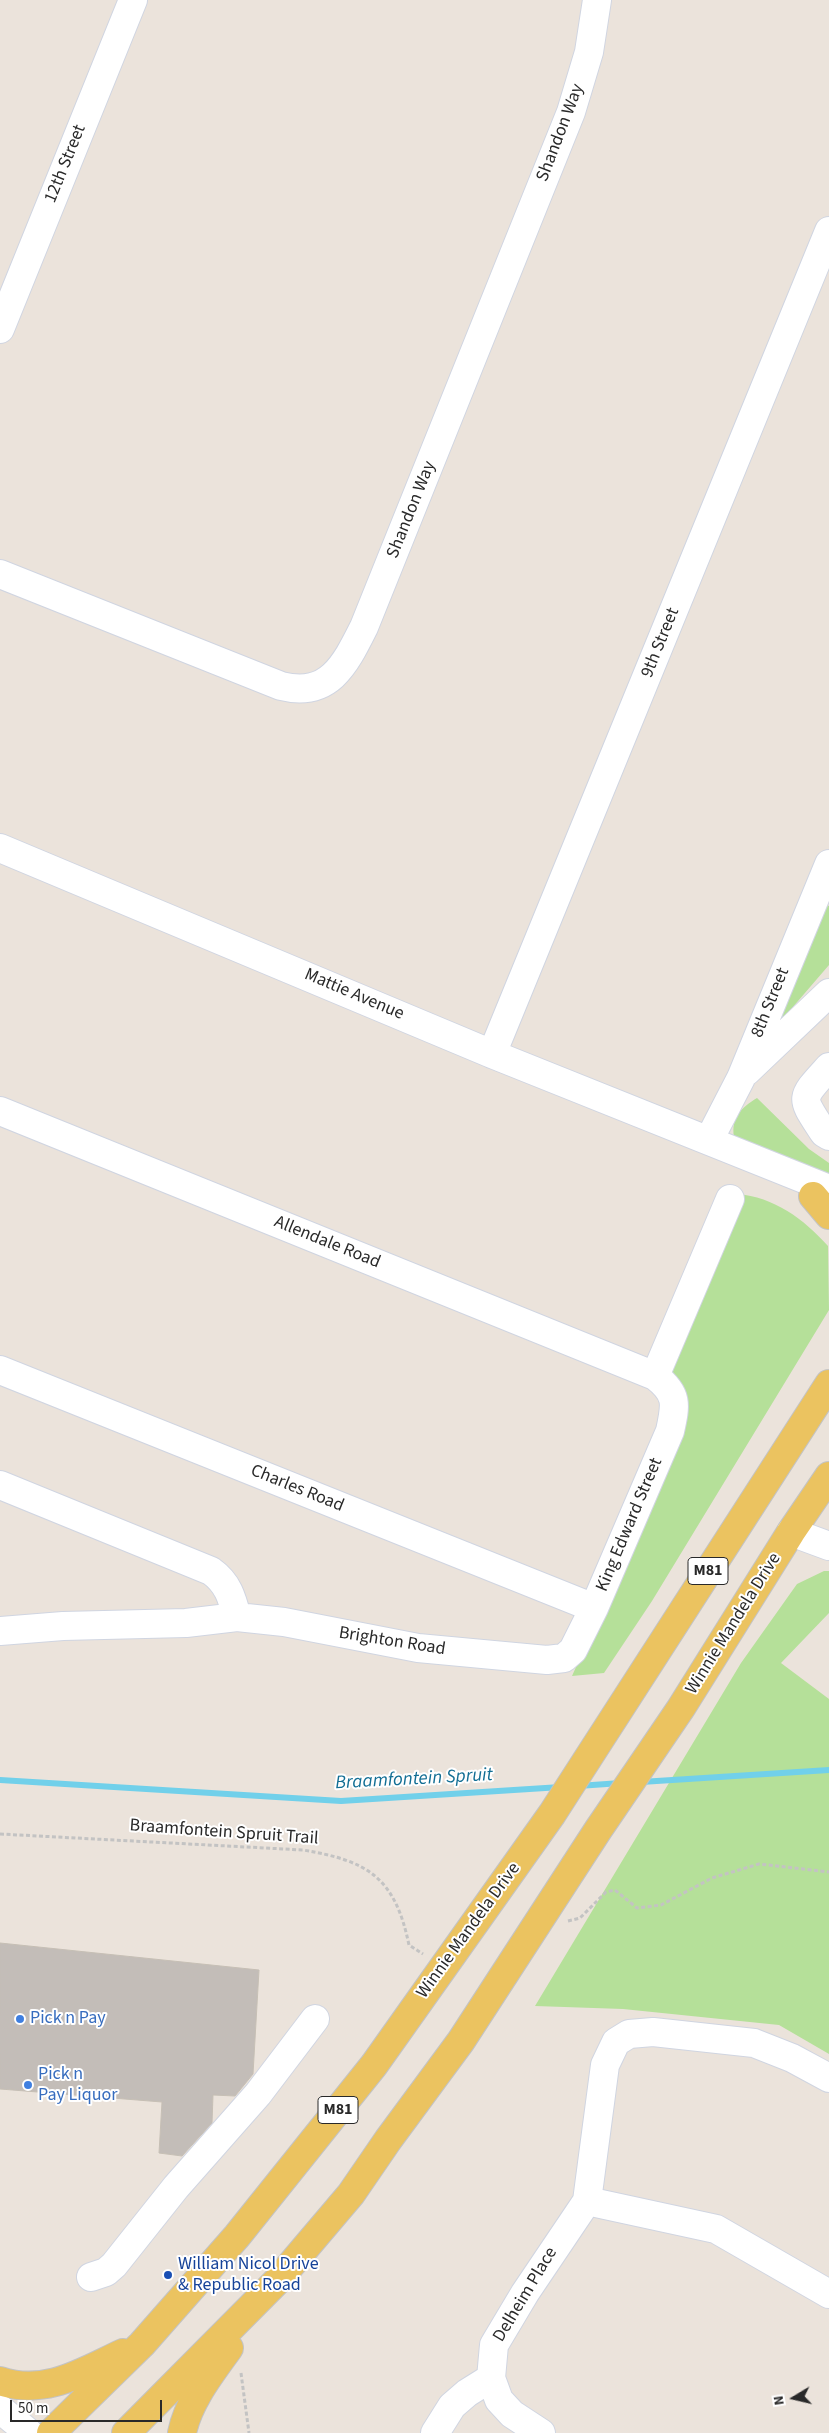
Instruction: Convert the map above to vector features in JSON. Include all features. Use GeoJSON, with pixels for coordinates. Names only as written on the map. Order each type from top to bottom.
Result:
{"type":"FeatureCollection","features":[{"type":"Feature","properties":{"kind":"main road","name":"Winnie Mandela Drive"},"geometry":{"type":"LineString","coordinates":[[50,2433],[142,2344],[237,2236],[374,2065],[518,1864],[829,1384]]}},
{"type":"Feature","properties":{"kind":"main road","name":"Winnie Mandela Drive"},"geometry":{"type":"LineString","coordinates":[[126,2433],[278,2280],[352,2194],[388,2140],[461,2041],[598,1830],[681,1708],[791,1532],[829,1476]]}},
{"type":"Feature","properties":{"kind":"main road"},"geometry":{"type":"LineString","coordinates":[[182,2433],[204,2383],[278,2280]]}},
{"type":"Feature","properties":{"kind":"main road"},"geometry":{"type":"LineString","coordinates":[[0,2381],[28,2387],[46,2386],[72,2377],[142,2344]]}},
{"type":"Feature","properties":{"kind":"street","name":"12th Street"},"geometry":{"type":"LineString","coordinates":[[0,329],[133,0]]}},
{"type":"Feature","properties":{"kind":"street","name":"Shandon Way"},"geometry":{"type":"LineString","coordinates":[[0,574],[281,686],[294,689],[309,689],[328,681],[341,668],[364,627],[570,112],[589,52],[597,0]]}},
{"type":"Feature","properties":{"kind":"street","name":"9th Street"},"geometry":{"type":"LineString","coordinates":[[492,1054],[829,231]]}},
{"type":"Feature","properties":{"kind":"street","name":"Mattie Avenue"},"geometry":{"type":"LineString","coordinates":[[0,848],[492,1054],[709,1140],[825,1202]]}},
{"type":"Feature","properties":{"kind":"street","name":"8th Street"},"geometry":{"type":"LineString","coordinates":[[709,1140],[740,1078],[829,864]]}},
{"type":"Feature","properties":{"kind":"street"},"geometry":{"type":"LineString","coordinates":[[740,1078],[829,993]]}},
{"type":"Feature","properties":{"kind":"street"},"geometry":{"type":"LineString","coordinates":[[829,1066],[807,1092],[805,1098],[805,1104],[824,1133],[829,1136]]}},
{"type":"Feature","properties":{"kind":"street","name":"Allendale Road"},"geometry":{"type":"LineString","coordinates":[[0,1110],[655,1376]]}},
{"type":"Feature","properties":{"kind":"street"},"geometry":{"type":"LineString","coordinates":[[655,1376],[730,1199]]}},
{"type":"Feature","properties":{"kind":"street","name":"Charles Road"},"geometry":{"type":"LineString","coordinates":[[0,1370],[594,1608]]}},
{"type":"Feature","properties":{"kind":"street","name":"King Edward Street"},"geometry":{"type":"LineString","coordinates":[[547,1660],[564,1658],[570,1654],[594,1608],[670,1431],[675,1399],[668,1386],[655,1376]]}},
{"type":"Feature","properties":{"kind":"street"},"geometry":{"type":"LineString","coordinates":[[0,1485],[212,1571],[227,1586],[237,1617]]}},
{"type":"Feature","properties":{"kind":"street"},"geometry":{"type":"LineString","coordinates":[[791,1532],[829,1546]]}},
{"type":"Feature","properties":{"kind":"street","name":"Brighton Road"},"geometry":{"type":"LineString","coordinates":[[0,1630],[63,1626],[186,1623],[237,1617],[284,1622],[410,1647],[547,1660]]}},
{"type":"Feature","properties":{"kind":"street"},"geometry":{"type":"LineString","coordinates":[[91,2277],[106,2272],[114,2265],[176,2187],[258,2094],[315,2019]]}},
{"type":"Feature","properties":{"kind":"street"},"geometry":{"type":"LineString","coordinates":[[829,2078],[792,2058],[754,2044],[653,2032],[638,2033],[621,2038],[612,2047],[605,2065],[587,2201],[716,2229],[829,2294]]}},
{"type":"Feature","properties":{"kind":"street","name":"Delheim Place"},"geometry":{"type":"LineString","coordinates":[[491,2378],[494,2345],[525,2293],[587,2201]]}},
{"type":"Feature","properties":{"kind":"street"},"geometry":{"type":"LineString","coordinates":[[434,2433],[452,2406],[467,2393],[491,2378],[499,2400],[512,2414],[541,2433]]}},
{"type":"Feature","properties":{"kind":"street"},"geometry":{"type":"LineString","coordinates":[[0,2409],[29,2433]]}},
{"type":"Feature","properties":{"kind":"path","name":"Braamfontein Spruit Trail"},"geometry":{"type":"LineString","coordinates":[[0,1834],[294,1849],[333,1855],[372,1872],[389,1888],[404,1920],[409,1945],[423,1954]]}},
{"type":"Feature","properties":{"kind":"path"},"geometry":{"type":"LineString","coordinates":[[534,1928],[580,1918],[606,1892],[615,1890],[637,1908],[661,1905],[712,1878],[759,1864],[829,1872]]}},
{"type":"Feature","properties":{"kind":"path"},"geometry":{"type":"LineString","coordinates":[[240,2366],[249,2433]]}},
{"type":"Feature","properties":{"kind":"green space"},"geometry":{"type":"Polygon","coordinates":[[[823,903],[829,906],[829,965],[761,1044],[823,903]]]}},
{"type":"Feature","properties":{"kind":"green space"},"geometry":{"type":"Polygon","coordinates":[[[757,1098],[809,1149],[829,1163],[829,1179],[734,1137],[734,1124],[738,1114],[757,1098]]]}},
{"type":"Feature","properties":{"kind":"green space"},"geometry":{"type":"Polygon","coordinates":[[[737,1194],[763,1200],[787,1211],[809,1227],[828,1246],[829,1310],[652,1601],[604,1673],[572,1676],[673,1449],[663,1363],[737,1194]]]}},
{"type":"Feature","properties":{"kind":"green space"},"geometry":{"type":"Polygon","coordinates":[[[824,1571],[829,1571],[829,1613],[781,1663],[829,1699],[829,2054],[779,2025],[623,2009],[535,2006],[741,1663],[797,1584],[824,1571]]]}},
{"type":"Feature","properties":{"kind":"building"},"geometry":{"type":"Polygon","coordinates":[[[0,1943],[259,1970],[253,2074],[235,2096],[213,2095],[212,2123],[182,2156],[159,2153],[162,2102],[0,2089],[0,1943]]]}},
{"type":"Feature","properties":{"kind":"waterway","name":"Braamfontein Spruit"},"geometry":{"type":"LineString","coordinates":[[641,1782],[829,1770]]}},
{"type":"Feature","properties":{"kind":"waterway","name":"Braamfontein Spruit"},"geometry":{"type":"LineString","coordinates":[[0,1780],[341,1801],[561,1787]]}},
{"type":"Feature","properties":{"kind":"waterway","name":"Braamfontein Spruit"},"geometry":{"type":"LineString","coordinates":[[578,1786],[621,1783]]}},
{"type":"Feature","properties":{"kind":"place","name":"Pick n Pay"},"geometry":{"type":"Point","coordinates":[20,2019]}},
{"type":"Feature","properties":{"kind":"place","name":"Pick n Pay Liquor"},"geometry":{"type":"Point","coordinates":[28,2085]}},
{"type":"Feature","properties":{"kind":"place","name":"William Nicol Drive & Republic Road"},"geometry":{"type":"Point","coordinates":[168,2275]}}]}
